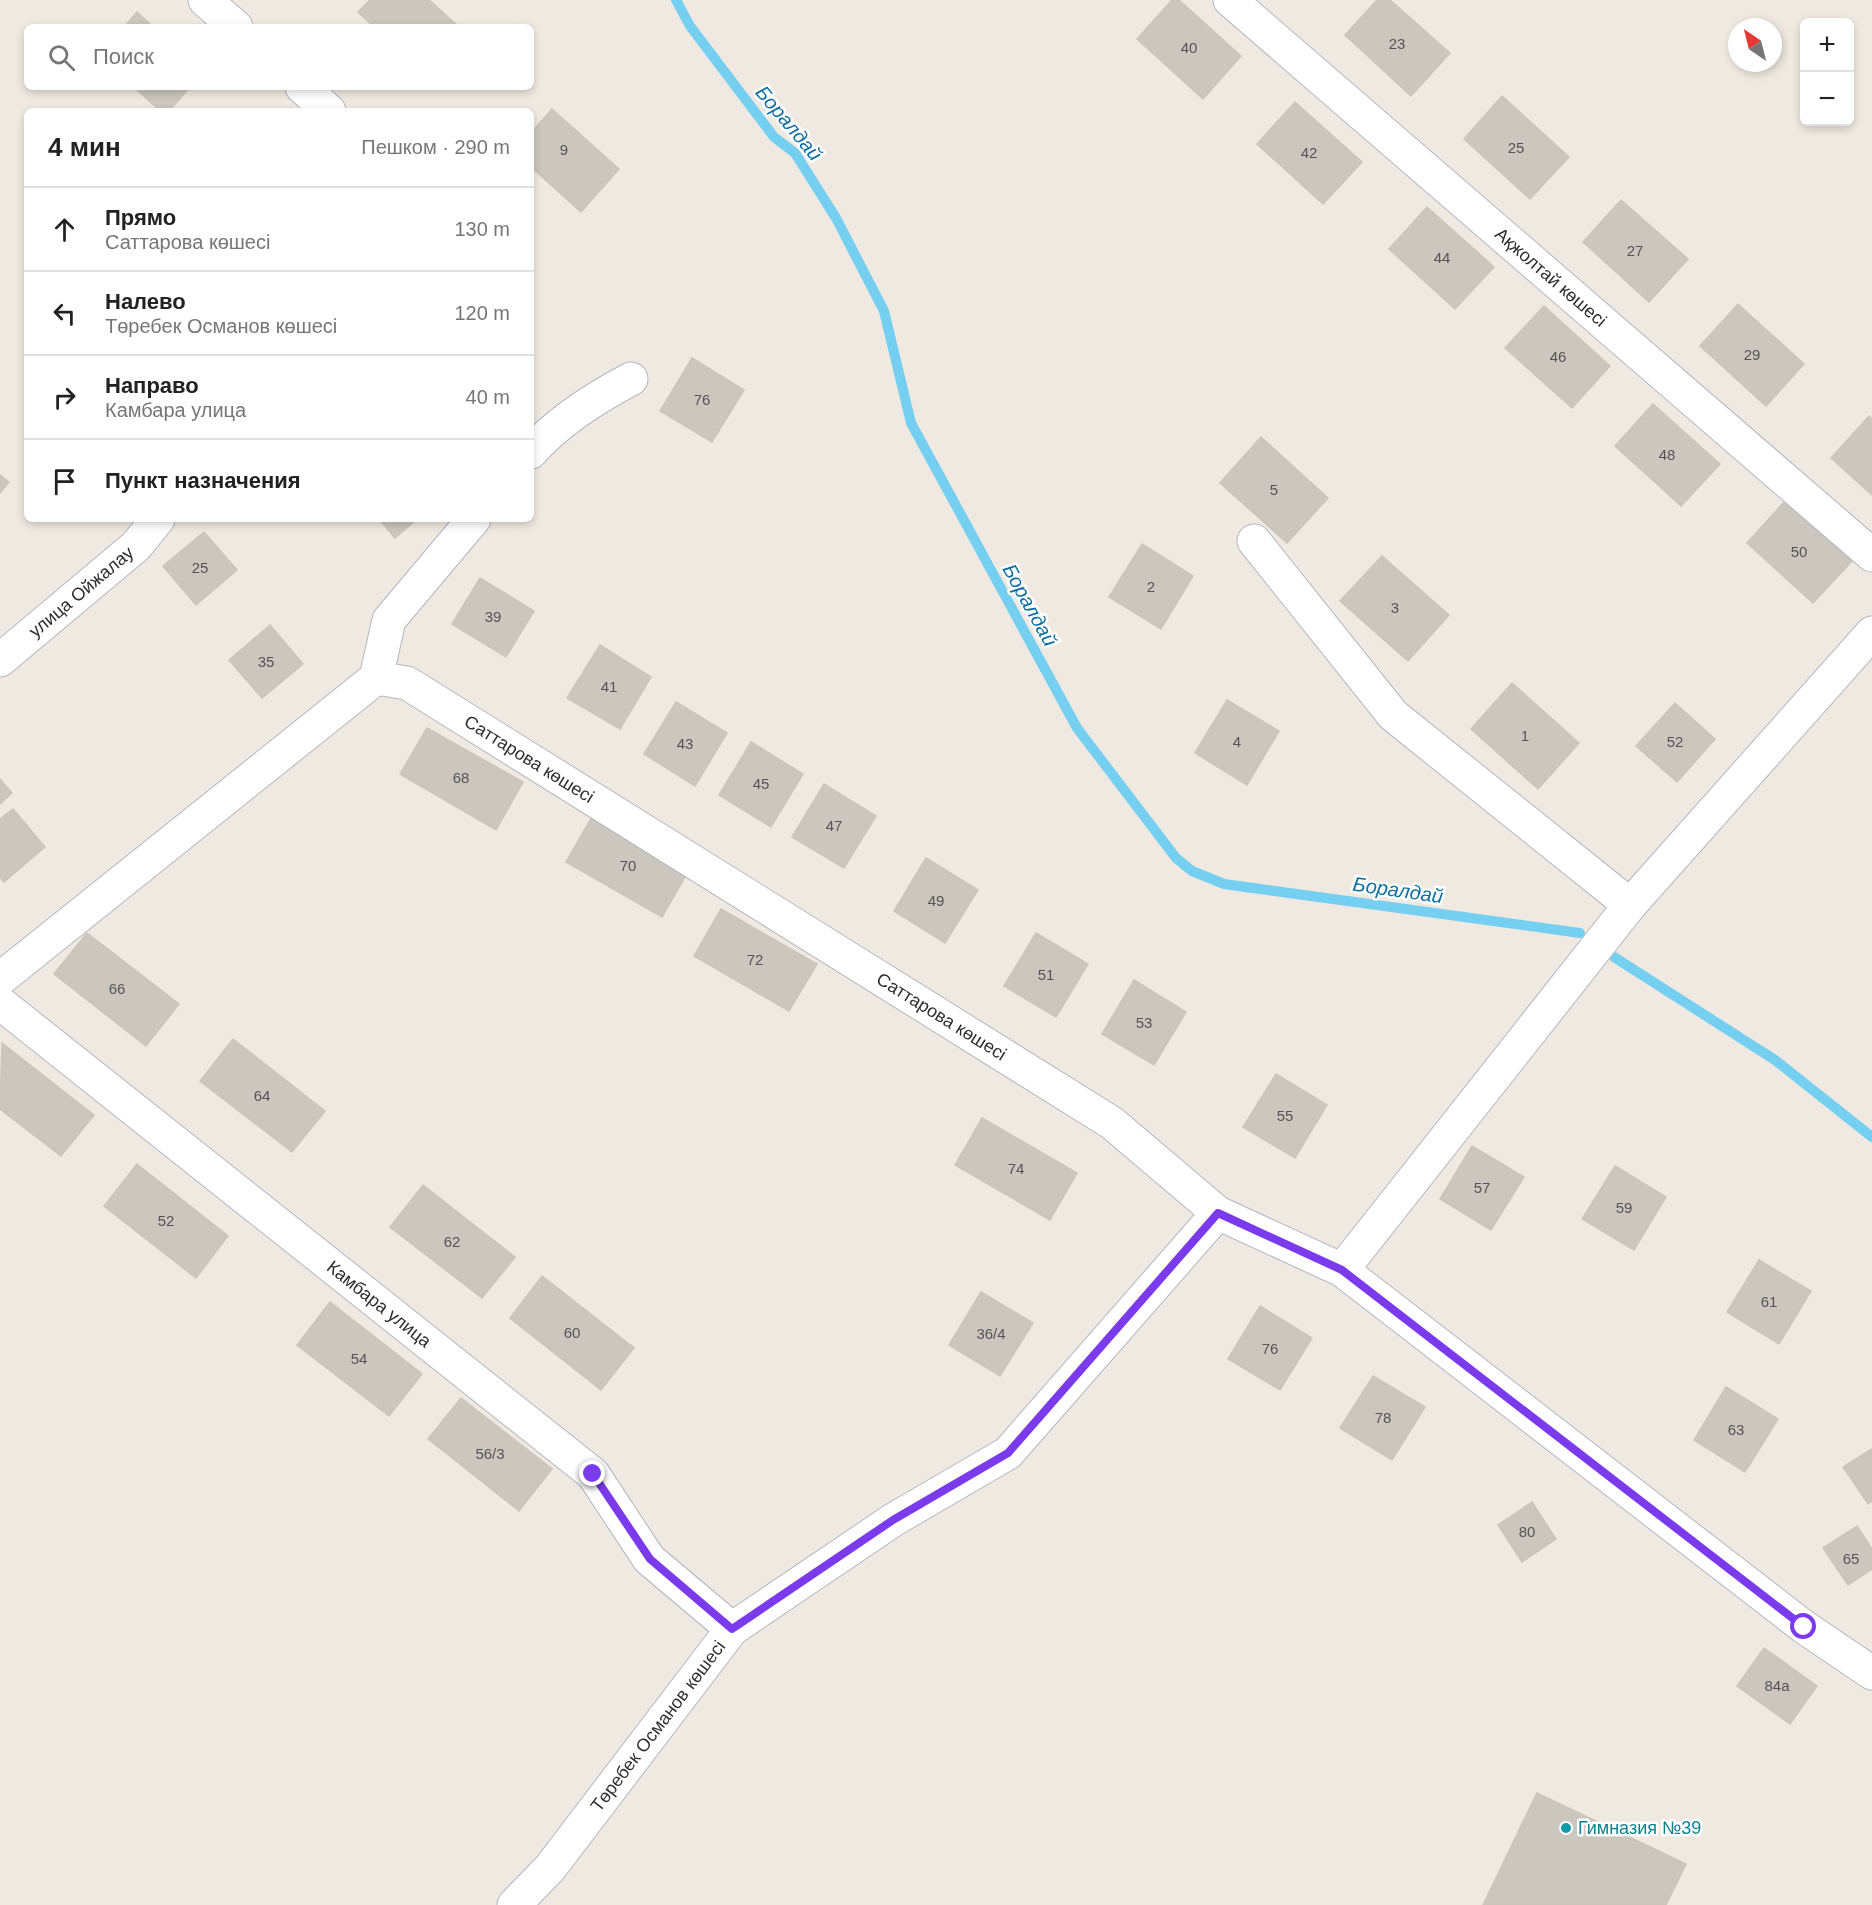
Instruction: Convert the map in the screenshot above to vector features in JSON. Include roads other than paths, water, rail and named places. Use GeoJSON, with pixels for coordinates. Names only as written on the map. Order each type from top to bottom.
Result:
{"type":"FeatureCollection","features":[{"type":"Feature","properties":{"kind":"street"},"geometry":{"type":"LineString","coordinates":[[206,0],[233,24]]}},
{"type":"Feature","properties":{"kind":"street","name":"Ақжолтай көшесі"},"geometry":{"type":"LineString","coordinates":[[1230,0],[1872,555]]}},
{"type":"Feature","properties":{"kind":"street"},"geometry":{"type":"LineString","coordinates":[[305,90],[326,108]]}},
{"type":"Feature","properties":{"kind":"street"},"geometry":{"type":"LineString","coordinates":[[534,449],[544,437],[598,397],[631,379]]}},
{"type":"Feature","properties":{"kind":"street","name":"улица Ойжалау"},"geometry":{"type":"LineString","coordinates":[[0,660],[136,546],[156,522]]}},
{"type":"Feature","properties":{"kind":"street"},"geometry":{"type":"LineString","coordinates":[[0,980],[376,678],[389,620],[471,522]]}},
{"type":"Feature","properties":{"kind":"street"},"geometry":{"type":"LineString","coordinates":[[1254,541],[1393,716],[1630,905]]}},
{"type":"Feature","properties":{"kind":"street"},"geometry":{"type":"LineString","coordinates":[[1342,1270],[1630,905],[1872,633]]}},
{"type":"Feature","properties":{"kind":"street","name":"Саттарова көшесі"},"geometry":{"type":"LineString","coordinates":[[376,678],[407,683],[1112,1124],[1218,1213],[1342,1270],[1804,1627],[1872,1673]]}},
{"type":"Feature","properties":{"kind":"street","name":"Камбара улица"},"geometry":{"type":"LineString","coordinates":[[0,1003],[593,1474],[650,1559],[732,1629]]}},
{"type":"Feature","properties":{"kind":"street","name":"Төребек Османов көшесі"},"geometry":{"type":"LineString","coordinates":[[514,1905],[550,1868],[732,1629],[893,1520],[1008,1453],[1218,1213]]}},
{"type":"Feature","properties":{"kind":"waterway","name":"Боралдай"},"geometry":{"type":"LineString","coordinates":[[676,0],[690,26],[774,137],[795,153],[836,218],[884,311],[911,423],[1077,728],[1176,858],[1192,871],[1224,884],[1580,933]]}},
{"type":"Feature","properties":{"kind":"waterway","name":"Боралдай"},"geometry":{"type":"LineString","coordinates":[[1614,957],[1775,1060],[1872,1137]]}},
{"type":"Feature","properties":{"kind":"place","name":"Гимназия №39"},"geometry":{"type":"Point","coordinates":[1566,1828]}}]}
